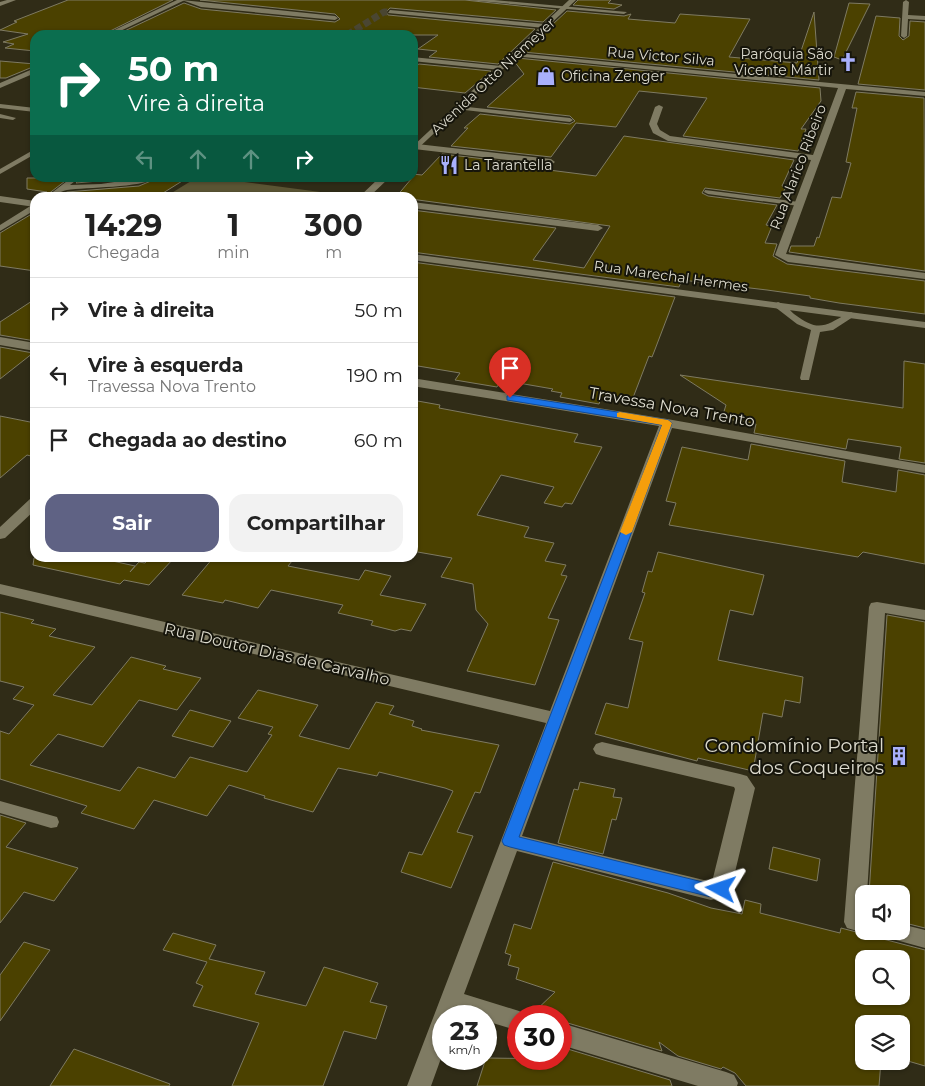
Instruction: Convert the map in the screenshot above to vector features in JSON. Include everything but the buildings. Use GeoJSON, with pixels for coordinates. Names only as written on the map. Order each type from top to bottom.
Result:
{"type":"FeatureCollection","features":[{"type":"Feature","properties":{"kind":"street"},"geometry":{"type":"LineString","coordinates":[[0,4],[12,0]]}},
{"type":"Feature","properties":{"kind":"street"},"geometry":{"type":"LineString","coordinates":[[118,30],[183,0],[201,5],[335,18]]}},
{"type":"Feature","properties":{"kind":"street"},"geometry":{"type":"LineString","coordinates":[[470,0],[624,12]]}},
{"type":"Feature","properties":{"kind":"street"},"geometry":{"type":"LineString","coordinates":[[542,6],[548,0]]}},
{"type":"Feature","properties":{"kind":"street","name":"Avenida Otto Niemeyer"},"geometry":{"type":"LineString","coordinates":[[418,146],[573,0]]}},
{"type":"Feature","properties":{"kind":"street"},"geometry":{"type":"LineString","coordinates":[[904,36],[906,2]]}},
{"type":"Feature","properties":{"kind":"street"},"geometry":{"type":"LineString","coordinates":[[390,12],[546,26]]}},
{"type":"Feature","properties":{"kind":"street"},"geometry":{"type":"LineString","coordinates":[[905,17],[925,18]]}},
{"type":"Feature","properties":{"kind":"street","name":"Rua Victor Silva"},"geometry":{"type":"LineString","coordinates":[[515,55],[925,94]]}},
{"type":"Feature","properties":{"kind":"street"},"geometry":{"type":"LineString","coordinates":[[418,60],[501,68]]}},
{"type":"Feature","properties":{"kind":"street"},"geometry":{"type":"LineString","coordinates":[[0,86],[30,72]]}},
{"type":"Feature","properties":{"kind":"street","name":"Rua Alarico Ribeiro"},"geometry":{"type":"LineString","coordinates":[[843,86],[780,254],[782,257],[925,276]]}},
{"type":"Feature","properties":{"kind":"street"},"geometry":{"type":"LineString","coordinates":[[659,107],[653,124],[656,131],[668,138],[816,158]]}},
{"type":"Feature","properties":{"kind":"street"},"geometry":{"type":"LineString","coordinates":[[418,149],[551,162]]}},
{"type":"Feature","properties":{"kind":"street"},"geometry":{"type":"LineString","coordinates":[[369,192],[380,182]]}},
{"type":"Feature","properties":{"kind":"street"},"geometry":{"type":"LineString","coordinates":[[0,199],[30,205]]}},
{"type":"Feature","properties":{"kind":"street"},"geometry":{"type":"LineString","coordinates":[[418,206],[598,228]]}},
{"type":"Feature","properties":{"kind":"street","name":"Rua Marechal Hermes"},"geometry":{"type":"LineString","coordinates":[[418,257],[925,325]]}},
{"type":"Feature","properties":{"kind":"street"},"geometry":{"type":"LineString","coordinates":[[0,342],[30,347]]}},
{"type":"Feature","properties":{"kind":"street","name":"Travessa Nova Trento"},"geometry":{"type":"LineString","coordinates":[[418,383],[668,423],[925,469]]}},
{"type":"Feature","properties":{"kind":"street"},"geometry":{"type":"LineString","coordinates":[[449,1005],[555,718],[668,423]]}},
{"type":"Feature","properties":{"kind":"street"},"geometry":{"type":"LineString","coordinates":[[0,535],[30,507]]}},
{"type":"Feature","properties":{"kind":"street","name":"Rua Doutor Dias de Carvalho"},"geometry":{"type":"LineString","coordinates":[[0,588],[555,718]]}},
{"type":"Feature","properties":{"kind":"street"},"geometry":{"type":"LineString","coordinates":[[857,885],[878,607],[925,615]]}},
{"type":"Feature","properties":{"kind":"street"},"geometry":{"type":"LineString","coordinates":[[510,841],[711,891],[721,889],[745,788],[740,780],[602,749]]}},
{"type":"Feature","properties":{"kind":"street"},"geometry":{"type":"LineString","coordinates":[[855,909],[855,922]]}},
{"type":"Feature","properties":{"kind":"street"},"geometry":{"type":"LineString","coordinates":[[910,935],[925,939]]}},
{"type":"Feature","properties":{"kind":"street"},"geometry":{"type":"LineString","coordinates":[[572,1037],[726,1084]]}},
{"type":"Feature","properties":{"kind":"street"},"geometry":{"type":"LineString","coordinates":[[419,1086],[432,1050]]}},
{"type":"Feature","properties":{"kind":"lane"},"geometry":{"type":"LineString","coordinates":[[0,106],[30,109]]}},
{"type":"Feature","properties":{"kind":"lane"},"geometry":{"type":"LineString","coordinates":[[458,108],[570,120]]}},
{"type":"Feature","properties":{"kind":"lane"},"geometry":{"type":"LineString","coordinates":[[0,116],[13,118]]}},
{"type":"Feature","properties":{"kind":"lane"},"geometry":{"type":"LineString","coordinates":[[0,172],[30,154]]}},
{"type":"Feature","properties":{"kind":"lane"},"geometry":{"type":"LineString","coordinates":[[57,192],[70,182]]}},
{"type":"Feature","properties":{"kind":"lane"},"geometry":{"type":"LineString","coordinates":[[63,188],[101,186],[126,182]]}},
{"type":"Feature","properties":{"kind":"lane"},"geometry":{"type":"LineString","coordinates":[[708,192],[799,204]]}},
{"type":"Feature","properties":{"kind":"lane"},"geometry":{"type":"LineString","coordinates":[[0,229],[30,209]]}},
{"type":"Feature","properties":{"kind":"lane"},"geometry":{"type":"LineString","coordinates":[[778,305],[805,325],[816,328],[826,329],[851,315]]}},
{"type":"Feature","properties":{"kind":"lane"},"geometry":{"type":"LineString","coordinates":[[805,378],[816,328]]}},
{"type":"Feature","properties":{"kind":"lane"},"geometry":{"type":"LineString","coordinates":[[0,807],[51,822]]}},
{"type":"Feature","properties":{"kind":"shaded area"},"geometry":{"type":"Polygon","coordinates":[[[189,182],[244,182],[320,192],[173,192],[189,182]]]}},
{"type":"Feature","properties":{"kind":"tunnel"},"geometry":{"type":"LineString","coordinates":[[355,30],[384,12],[390,12]]}},
{"type":"Feature","properties":{"kind":"slow traffic"},"geometry":{"type":"LineString","coordinates":[[620,415],[668,423],[626,532]]}},
{"type":"Feature","properties":{"kind":"place","name":"Paróquia São Vicente Mártir"},"geometry":{"type":"Point","coordinates":[848,62]}},
{"type":"Feature","properties":{"kind":"place","name":"Oficina Zenger"},"geometry":{"type":"Point","coordinates":[546,76]}},
{"type":"Feature","properties":{"kind":"place","name":"La Tarantella"},"geometry":{"type":"Point","coordinates":[449,165]}},
{"type":"Feature","properties":{"kind":"place","name":"Condomínio Portal dos Coqueiros"},"geometry":{"type":"Point","coordinates":[899,756]}},
{"type":"Feature","properties":{"kind":"route"},"geometry":{"type":"LineString","coordinates":[[510,398],[668,423],[510,841],[711,891],[721,889]]}}]}
